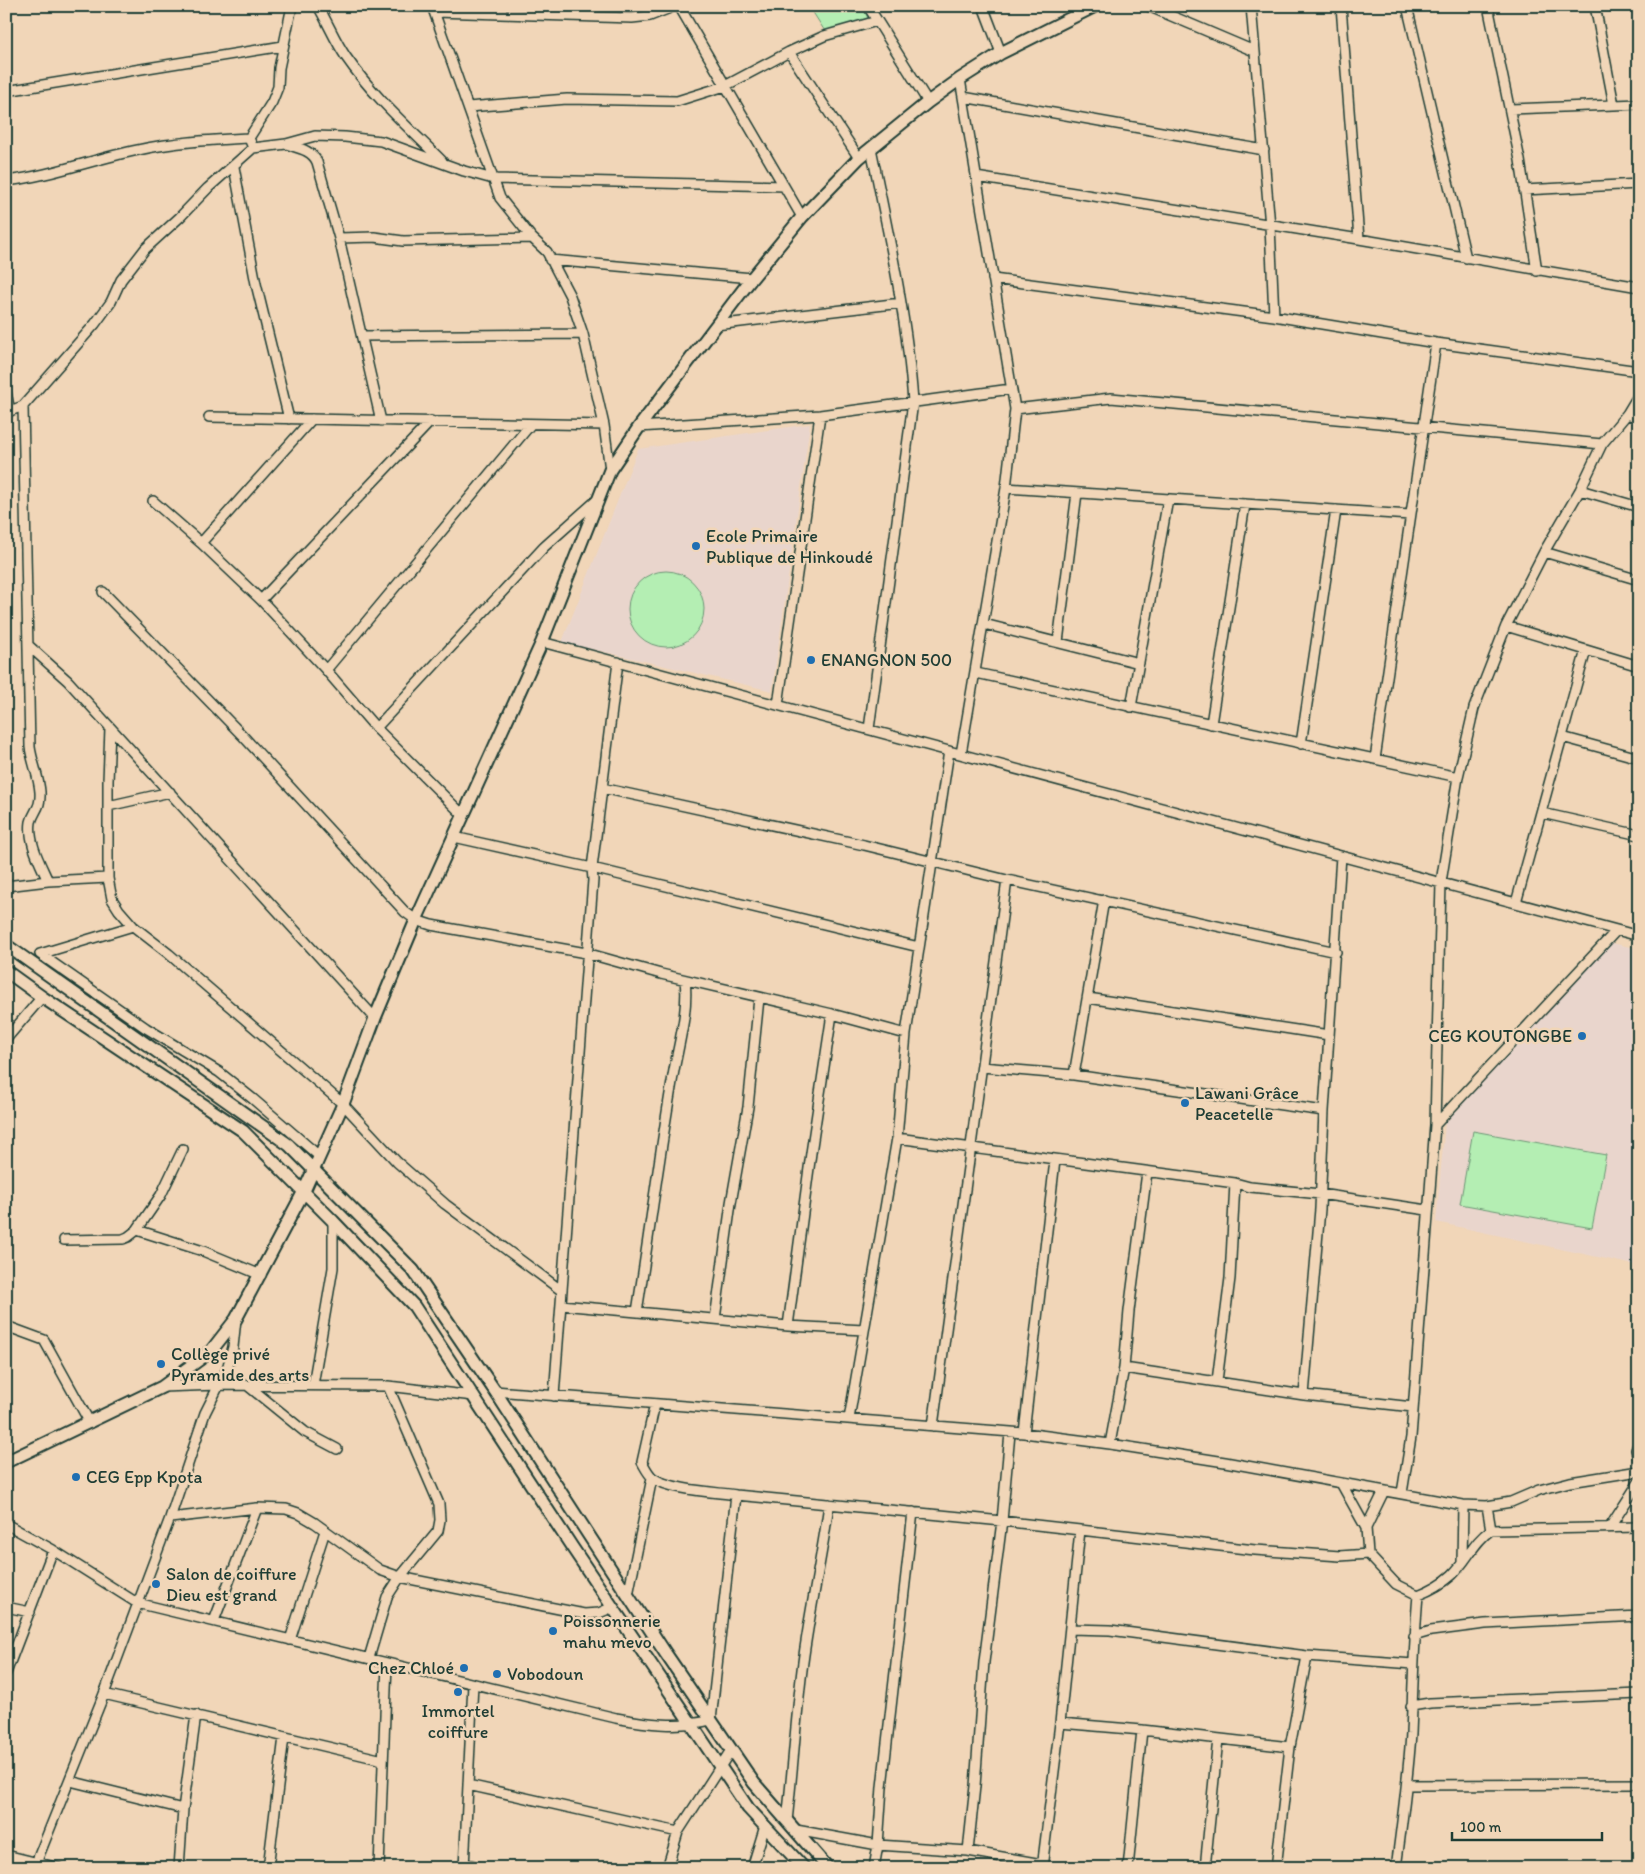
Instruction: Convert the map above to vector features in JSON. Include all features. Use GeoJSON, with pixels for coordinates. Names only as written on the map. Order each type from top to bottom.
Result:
{"type":"FeatureCollection","features":[{"type":"Feature","properties":{"kind":"main road"},"geometry":{"type":"LineString","coordinates":[[6,1462],[162,1387],[211,1351],[236,1319],[304,1192],[312,1169],[343,1104],[375,1018],[416,920],[542,642],[610,470],[639,427],[752,278],[802,217],[859,158],[928,102],[960,79],[1001,53],[1095,6]]}},
{"type":"Feature","properties":{"kind":"main road"},"geometry":{"type":"LineString","coordinates":[[6,945],[289,1145],[413,1270],[495,1391],[731,1750],[754,1783],[828,1868]]}},
{"type":"Feature","properties":{"kind":"main road"},"geometry":{"type":"LineString","coordinates":[[6,971],[243,1131],[414,1306],[748,1808],[804,1868]]}},
{"type":"Feature","properties":{"kind":"street"},"geometry":{"type":"LineString","coordinates":[[249,138],[272,102],[278,87],[279,68],[292,6]]}},
{"type":"Feature","properties":{"kind":"street"},"geometry":{"type":"LineString","coordinates":[[318,6],[345,56],[382,100],[445,164]]}},
{"type":"Feature","properties":{"kind":"street"},"geometry":{"type":"LineString","coordinates":[[610,470],[604,425],[583,334],[570,296],[546,252],[532,238],[500,198],[433,9],[632,18],[650,16],[677,6],[802,217]]}},
{"type":"Feature","properties":{"kind":"street"},"geometry":{"type":"LineString","coordinates":[[868,6],[928,102]]}},
{"type":"Feature","properties":{"kind":"street"},"geometry":{"type":"LineString","coordinates":[[983,6],[1001,53]]}},
{"type":"Feature","properties":{"kind":"street"},"geometry":{"type":"LineString","coordinates":[[1148,6],[1254,51]]}},
{"type":"Feature","properties":{"kind":"street"},"geometry":{"type":"LineString","coordinates":[[1251,6],[1270,226],[1274,316]]}},
{"type":"Feature","properties":{"kind":"street"},"geometry":{"type":"LineString","coordinates":[[1341,6],[1359,239]]}},
{"type":"Feature","properties":{"kind":"street"},"geometry":{"type":"LineString","coordinates":[[1408,6],[1466,258]]}},
{"type":"Feature","properties":{"kind":"street"},"geometry":{"type":"LineString","coordinates":[[1488,6],[1510,109],[1537,270]]}},
{"type":"Feature","properties":{"kind":"street"},"geometry":{"type":"LineString","coordinates":[[1595,6],[1614,105]]}},
{"type":"Feature","properties":{"kind":"street"},"geometry":{"type":"LineString","coordinates":[[468,107],[567,99],[672,101],[725,86],[789,52],[832,33],[876,21]]}},
{"type":"Feature","properties":{"kind":"street"},"geometry":{"type":"LineString","coordinates":[[6,91],[283,46]]}},
{"type":"Feature","properties":{"kind":"street"},"geometry":{"type":"LineString","coordinates":[[789,52],[859,158]]}},
{"type":"Feature","properties":{"kind":"street"},"geometry":{"type":"LineString","coordinates":[[960,79],[1015,409],[1006,488],[961,754]]}},
{"type":"Feature","properties":{"kind":"street"},"geometry":{"type":"LineString","coordinates":[[963,97],[1264,150]]}},
{"type":"Feature","properties":{"kind":"street"},"geometry":{"type":"LineString","coordinates":[[1510,109],[1639,104]]}},
{"type":"Feature","properties":{"kind":"street"},"geometry":{"type":"LineString","coordinates":[[6,392],[8,413],[23,406],[95,324],[112,302],[121,280],[145,249],[208,188],[234,167],[253,148],[286,144],[315,136],[363,139],[381,141],[479,176],[493,179],[784,186]]}},
{"type":"Feature","properties":{"kind":"street"},"geometry":{"type":"LineString","coordinates":[[249,138],[253,148]]}},
{"type":"Feature","properties":{"kind":"street"},"geometry":{"type":"LineString","coordinates":[[6,180],[25,179],[69,169],[95,160],[139,149],[196,140],[249,138]]}},
{"type":"Feature","properties":{"kind":"street"},"geometry":{"type":"LineString","coordinates":[[286,144],[308,151],[315,156],[339,238],[382,421]]}},
{"type":"Feature","properties":{"kind":"street"},"geometry":{"type":"LineString","coordinates":[[869,729],[913,402],[901,303],[871,148]]}},
{"type":"Feature","properties":{"kind":"street"},"geometry":{"type":"LineString","coordinates":[[234,167],[256,284],[289,419]]}},
{"type":"Feature","properties":{"kind":"street"},"geometry":{"type":"LineString","coordinates":[[976,177],[1359,239],[1620,283],[1639,288]]}},
{"type":"Feature","properties":{"kind":"street"},"geometry":{"type":"LineString","coordinates":[[1524,190],[1639,184]]}},
{"type":"Feature","properties":{"kind":"street"},"geometry":{"type":"LineString","coordinates":[[339,238],[374,237],[403,241],[532,238]]}},
{"type":"Feature","properties":{"kind":"street"},"geometry":{"type":"LineString","coordinates":[[550,260],[752,278]]}},
{"type":"Feature","properties":{"kind":"street"},"geometry":{"type":"LineString","coordinates":[[993,279],[1274,316],[1436,344],[1639,371]]}},
{"type":"Feature","properties":{"kind":"street"},"geometry":{"type":"LineString","coordinates":[[716,325],[901,303]]}},
{"type":"Feature","properties":{"kind":"street"},"geometry":{"type":"LineString","coordinates":[[362,336],[583,334]]}},
{"type":"Feature","properties":{"kind":"street"},"geometry":{"type":"LineString","coordinates":[[1375,759],[1436,344]]}},
{"type":"Feature","properties":{"kind":"street"},"geometry":{"type":"LineString","coordinates":[[639,427],[820,414],[1012,389]]}},
{"type":"Feature","properties":{"kind":"street"},"geometry":{"type":"LineString","coordinates":[[1402,1493],[1411,1437],[1435,1125],[1441,882],[1458,777],[1474,708],[1506,626],[1544,552],[1580,490],[1602,444],[1639,394]]}},
{"type":"Feature","properties":{"kind":"street"},"geometry":{"type":"LineString","coordinates":[[1015,409],[1111,398],[1602,444]]}},
{"type":"Feature","properties":{"kind":"street"},"geometry":{"type":"LineString","coordinates":[[23,406],[30,746],[40,794],[39,806],[32,819],[30,832],[34,848],[48,881]]}},
{"type":"Feature","properties":{"kind":"street"},"geometry":{"type":"LineString","coordinates":[[778,705],[820,414]]}},
{"type":"Feature","properties":{"kind":"street"},"geometry":{"type":"LineString","coordinates":[[1626,414],[1639,418]]}},
{"type":"Feature","properties":{"kind":"street"},"geometry":{"type":"LineString","coordinates":[[209,417],[604,425]]}},
{"type":"Feature","properties":{"kind":"street"},"geometry":{"type":"LineString","coordinates":[[201,542],[312,419]]}},
{"type":"Feature","properties":{"kind":"street"},"geometry":{"type":"LineString","coordinates":[[261,600],[431,422]]}},
{"type":"Feature","properties":{"kind":"street"},"geometry":{"type":"LineString","coordinates":[[326,670],[531,424]]}},
{"type":"Feature","properties":{"kind":"street"},"geometry":{"type":"LineString","coordinates":[[1006,488],[1410,515]]}},
{"type":"Feature","properties":{"kind":"street"},"geometry":{"type":"LineString","coordinates":[[1580,490],[1639,507]]}},
{"type":"Feature","properties":{"kind":"street"},"geometry":{"type":"LineString","coordinates":[[1058,642],[1077,493]]}},
{"type":"Feature","properties":{"kind":"street"},"geometry":{"type":"LineString","coordinates":[[376,728],[544,547],[598,498]]}},
{"type":"Feature","properties":{"kind":"street"},"geometry":{"type":"LineString","coordinates":[[1131,707],[1168,499]]}},
{"type":"Feature","properties":{"kind":"street"},"geometry":{"type":"LineString","coordinates":[[153,501],[201,542],[261,600],[326,670],[376,728],[464,816]]}},
{"type":"Feature","properties":{"kind":"street"},"geometry":{"type":"LineString","coordinates":[[1211,724],[1245,504]]}},
{"type":"Feature","properties":{"kind":"street"},"geometry":{"type":"LineString","coordinates":[[1301,744],[1336,510]]}},
{"type":"Feature","properties":{"kind":"street"},"geometry":{"type":"LineString","coordinates":[[1544,552],[1639,580]]}},
{"type":"Feature","properties":{"kind":"street"},"geometry":{"type":"LineString","coordinates":[[103,592],[242,735],[405,912],[416,920],[431,925],[586,953],[686,980],[832,1014],[906,1034]]}},
{"type":"Feature","properties":{"kind":"street"},"geometry":{"type":"LineString","coordinates":[[984,624],[1139,663]]}},
{"type":"Feature","properties":{"kind":"street"},"geometry":{"type":"LineString","coordinates":[[1506,626],[1639,666]]}},
{"type":"Feature","properties":{"kind":"street"},"geometry":{"type":"LineString","coordinates":[[542,642],[1639,936]]}},
{"type":"Feature","properties":{"kind":"street"},"geometry":{"type":"LineString","coordinates":[[28,645],[68,681],[375,1018]]}},
{"type":"Feature","properties":{"kind":"street"},"geometry":{"type":"LineString","coordinates":[[1516,902],[1586,650]]}},
{"type":"Feature","properties":{"kind":"street"},"geometry":{"type":"LineString","coordinates":[[554,1396],[584,1007],[586,953],[593,880],[592,868],[618,662]]}},
{"type":"Feature","properties":{"kind":"street"},"geometry":{"type":"LineString","coordinates":[[976,673],[1458,777]]}},
{"type":"Feature","properties":{"kind":"street"},"geometry":{"type":"LineString","coordinates":[[110,728],[108,878],[112,899],[133,926],[169,954],[343,1104],[397,1162],[445,1204],[562,1291]]}},
{"type":"Feature","properties":{"kind":"street"},"geometry":{"type":"LineString","coordinates":[[1562,737],[1639,758]]}},
{"type":"Feature","properties":{"kind":"street"},"geometry":{"type":"LineString","coordinates":[[849,1419],[897,1138],[906,1034],[949,751]]}},
{"type":"Feature","properties":{"kind":"street"},"geometry":{"type":"LineString","coordinates":[[602,788],[1336,952]]}},
{"type":"Feature","properties":{"kind":"street"},"geometry":{"type":"LineString","coordinates":[[108,806],[170,792]]}},
{"type":"Feature","properties":{"kind":"street"},"geometry":{"type":"LineString","coordinates":[[1542,813],[1639,835]]}},
{"type":"Feature","properties":{"kind":"street"},"geometry":{"type":"LineString","coordinates":[[454,837],[592,868],[919,947]]}},
{"type":"Feature","properties":{"kind":"street"},"geometry":{"type":"LineString","coordinates":[[1304,1395],[1320,1194],[1341,856]]}},
{"type":"Feature","properties":{"kind":"street"},"geometry":{"type":"LineString","coordinates":[[6,886],[48,881],[108,878]]}},
{"type":"Feature","properties":{"kind":"street"},"geometry":{"type":"LineString","coordinates":[[933,1426],[1007,880]]}},
{"type":"Feature","properties":{"kind":"street"},"geometry":{"type":"LineString","coordinates":[[1074,1075],[1104,900]]}},
{"type":"Feature","properties":{"kind":"street"},"geometry":{"type":"LineString","coordinates":[[133,926],[40,954],[139,1023],[219,1072],[319,1156]]}},
{"type":"Feature","properties":{"kind":"street"},"geometry":{"type":"LineString","coordinates":[[1435,1125],[1616,931]]}},
{"type":"Feature","properties":{"kind":"street"},"geometry":{"type":"LineString","coordinates":[[637,1312],[672,1080],[685,1013],[687,997],[686,980]]}},
{"type":"Feature","properties":{"kind":"street"},"geometry":{"type":"LineString","coordinates":[[6,1039],[42,997]]}},
{"type":"Feature","properties":{"kind":"street"},"geometry":{"type":"LineString","coordinates":[[715,1319],[731,1203],[748,1107],[759,998]]}},
{"type":"Feature","properties":{"kind":"street"},"geometry":{"type":"LineString","coordinates":[[1088,998],[1329,1035]]}},
{"type":"Feature","properties":{"kind":"street"},"geometry":{"type":"LineString","coordinates":[[788,1326],[832,1014]]}},
{"type":"Feature","properties":{"kind":"street"},"geometry":{"type":"LineString","coordinates":[[982,1067],[1074,1075],[1324,1111]]}},
{"type":"Feature","properties":{"kind":"street"},"geometry":{"type":"LineString","coordinates":[[897,1138],[1427,1210]]}},
{"type":"Feature","properties":{"kind":"street"},"geometry":{"type":"LineString","coordinates":[[64,1240],[123,1239],[128,1237],[137,1230],[160,1195],[183,1149]]}},
{"type":"Feature","properties":{"kind":"street"},"geometry":{"type":"LineString","coordinates":[[1024,1433],[1056,1160]]}},
{"type":"Feature","properties":{"kind":"street"},"geometry":{"type":"LineString","coordinates":[[1110,1444],[1124,1368],[1130,1303],[1147,1172]]}},
{"type":"Feature","properties":{"kind":"street"},"geometry":{"type":"LineString","coordinates":[[1217,1381],[1230,1278],[1235,1183]]}},
{"type":"Feature","properties":{"kind":"street"},"geometry":{"type":"LineString","coordinates":[[312,1385],[333,1268],[333,1221]]}},
{"type":"Feature","properties":{"kind":"street"},"geometry":{"type":"LineString","coordinates":[[137,1230],[203,1251],[261,1275]]}},
{"type":"Feature","properties":{"kind":"street"},"geometry":{"type":"LineString","coordinates":[[561,1305],[788,1326],[864,1330]]}},
{"type":"Feature","properties":{"kind":"street"},"geometry":{"type":"LineString","coordinates":[[34,1865],[104,1694],[170,1518],[205,1413],[227,1369],[236,1319]]}},
{"type":"Feature","properties":{"kind":"street"},"geometry":{"type":"LineString","coordinates":[[6,1326],[44,1340],[90,1423]]}},
{"type":"Feature","properties":{"kind":"street"},"geometry":{"type":"LineString","coordinates":[[1124,1368],[1304,1395],[1413,1407]]}},
{"type":"Feature","properties":{"kind":"street"},"geometry":{"type":"LineString","coordinates":[[162,1387],[218,1385],[388,1386],[474,1396]]}},
{"type":"Feature","properties":{"kind":"street"},"geometry":{"type":"LineString","coordinates":[[248,1385],[305,1432],[337,1450]]}},
{"type":"Feature","properties":{"kind":"street"},"geometry":{"type":"LineString","coordinates":[[369,1658],[387,1597],[400,1577],[438,1531],[440,1520],[439,1504],[388,1386]]}},
{"type":"Feature","properties":{"kind":"street"},"geometry":{"type":"LineString","coordinates":[[495,1391],[1024,1433],[1225,1462],[1463,1505],[1487,1506],[1511,1502],[1539,1490],[1570,1482],[1639,1471]]}},
{"type":"Feature","properties":{"kind":"street"},"geometry":{"type":"LineString","coordinates":[[655,1404],[642,1462],[652,1478],[663,1483],[736,1495],[1002,1520],[1255,1550],[1340,1556],[1368,1554]]}},
{"type":"Feature","properties":{"kind":"street"},"geometry":{"type":"LineString","coordinates":[[968,1851],[984,1662],[1002,1520],[1010,1433]]}},
{"type":"Feature","properties":{"kind":"street"},"geometry":{"type":"LineString","coordinates":[[1639,1442],[1636,1450],[1639,1461]]}},
{"type":"Feature","properties":{"kind":"street"},"geometry":{"type":"LineString","coordinates":[[628,1595],[652,1478]]}},
{"type":"Feature","properties":{"kind":"street"},"geometry":{"type":"LineString","coordinates":[[1610,1527],[1639,1482]]}},
{"type":"Feature","properties":{"kind":"street"},"geometry":{"type":"LineString","coordinates":[[1341,1483],[1366,1528],[1368,1554],[1396,1584],[1418,1595]]}},
{"type":"Feature","properties":{"kind":"street"},"geometry":{"type":"LineString","coordinates":[[1366,1528],[1384,1491]]}},
{"type":"Feature","properties":{"kind":"street"},"geometry":{"type":"LineString","coordinates":[[6,1524],[53,1550],[137,1603],[369,1658],[387,1664],[642,1723],[693,1725],[711,1720],[736,1495]]}},
{"type":"Feature","properties":{"kind":"street"},"geometry":{"type":"LineString","coordinates":[[787,1821],[803,1661],[829,1504]]}},
{"type":"Feature","properties":{"kind":"street"},"geometry":{"type":"LineString","coordinates":[[1462,1563],[1463,1505]]}},
{"type":"Feature","properties":{"kind":"street"},"geometry":{"type":"LineString","coordinates":[[1487,1506],[1492,1530]]}},
{"type":"Feature","properties":{"kind":"street"},"geometry":{"type":"LineString","coordinates":[[170,1518],[257,1508],[286,1509],[298,1513],[342,1541],[380,1570],[400,1577],[584,1614],[599,1613],[613,1607]]}},
{"type":"Feature","properties":{"kind":"street"},"geometry":{"type":"LineString","coordinates":[[214,1622],[257,1508]]}},
{"type":"Feature","properties":{"kind":"street"},"geometry":{"type":"LineString","coordinates":[[874,1868],[913,1512]]}},
{"type":"Feature","properties":{"kind":"street"},"geometry":{"type":"LineString","coordinates":[[1418,1595],[1444,1582],[1462,1563],[1482,1536],[1492,1530],[1639,1527]]}},
{"type":"Feature","properties":{"kind":"street"},"geometry":{"type":"LineString","coordinates":[[796,1830],[878,1845],[968,1851],[1042,1866],[1060,1723],[1080,1530]]}},
{"type":"Feature","properties":{"kind":"street"},"geometry":{"type":"LineString","coordinates":[[290,1640],[325,1531]]}},
{"type":"Feature","properties":{"kind":"street"},"geometry":{"type":"LineString","coordinates":[[6,1673],[53,1550]]}},
{"type":"Feature","properties":{"kind":"street"},"geometry":{"type":"LineString","coordinates":[[1396,1868],[1407,1785],[1414,1636],[1418,1595]]}},
{"type":"Feature","properties":{"kind":"street"},"geometry":{"type":"LineString","coordinates":[[6,1606],[30,1612]]}},
{"type":"Feature","properties":{"kind":"street"},"geometry":{"type":"LineString","coordinates":[[1414,1636],[1431,1631],[1485,1624],[1639,1616]]}},
{"type":"Feature","properties":{"kind":"street"},"geometry":{"type":"LineString","coordinates":[[1070,1629],[1110,1630],[1307,1656],[1413,1664]]}},
{"type":"Feature","properties":{"kind":"street"},"geometry":{"type":"LineString","coordinates":[[1276,1868],[1290,1747],[1307,1656]]}},
{"type":"Feature","properties":{"kind":"street"},"geometry":{"type":"LineString","coordinates":[[379,1868],[387,1664]]}},
{"type":"Feature","properties":{"kind":"street"},"geometry":{"type":"LineString","coordinates":[[473,1684],[464,1866],[482,1868]]}},
{"type":"Feature","properties":{"kind":"street"},"geometry":{"type":"LineString","coordinates":[[104,1694],[383,1760]]}},
{"type":"Feature","properties":{"kind":"street"},"geometry":{"type":"LineString","coordinates":[[1411,1706],[1435,1703],[1639,1694]]}},
{"type":"Feature","properties":{"kind":"street"},"geometry":{"type":"LineString","coordinates":[[179,1868],[183,1809],[196,1715]]}},
{"type":"Feature","properties":{"kind":"street"},"geometry":{"type":"LineString","coordinates":[[1060,1723],[1142,1730],[1290,1747]]}},
{"type":"Feature","properties":{"kind":"street"},"geometry":{"type":"LineString","coordinates":[[1128,1868],[1142,1730]]}},
{"type":"Feature","properties":{"kind":"street"},"geometry":{"type":"LineString","coordinates":[[268,1868],[284,1737]]}},
{"type":"Feature","properties":{"kind":"street"},"geometry":{"type":"LineString","coordinates":[[1205,1868],[1218,1739]]}},
{"type":"Feature","properties":{"kind":"street"},"geometry":{"type":"LineString","coordinates":[[667,1868],[678,1832],[731,1750]]}},
{"type":"Feature","properties":{"kind":"street"},"geometry":{"type":"LineString","coordinates":[[70,1781],[183,1809]]}},
{"type":"Feature","properties":{"kind":"street"},"geometry":{"type":"LineString","coordinates":[[1407,1785],[1639,1784]]}},
{"type":"Feature","properties":{"kind":"street"},"geometry":{"type":"LineString","coordinates":[[468,1785],[678,1832]]}},
{"type":"Feature","properties":{"kind":"street"},"geometry":{"type":"LineString","coordinates":[[752,1868],[765,1826]]}},
{"type":"Feature","properties":{"kind":"street"},"geometry":{"type":"LineString","coordinates":[[6,1855],[34,1865],[59,1868]]}},
{"type":"Feature","properties":{"kind":"shaded area","name":"Ecole Primaire Publique de Hinkoudé"},"geometry":{"type":"Polygon","coordinates":[[[810,424],[772,691],[562,642],[638,449],[810,424]]]}},
{"type":"Feature","properties":{"kind":"shaded area","name":"CEG KOUTONGBE"},"geometry":{"type":"Polygon","coordinates":[[[1612,943],[1639,949],[1639,1266],[1436,1222],[1445,1123],[1612,943]]]}},
{"type":"Feature","properties":{"kind":"green space"},"geometry":{"type":"Polygon","coordinates":[[[809,6],[862,6],[870,22],[826,33],[809,6]]]}},
{"type":"Feature","properties":{"kind":"green space"},"geometry":{"type":"Polygon","coordinates":[[[666,571],[681,574],[693,582],[701,594],[704,609],[701,624],[693,636],[681,644],[666,647],[651,644],[639,636],[631,624],[628,609],[631,594],[639,582],[651,574],[666,571]]]}},
{"type":"Feature","properties":{"kind":"green space"},"geometry":{"type":"Polygon","coordinates":[[[1473,1131],[1606,1155],[1592,1228],[1460,1204],[1473,1131]]]}},
{"type":"Feature","properties":{"kind":"place","name":"Ecole Primaire Publique de Hinkoudé"},"geometry":{"type":"Point","coordinates":[696,546]}},
{"type":"Feature","properties":{"kind":"place","name":"ENANGNON 500"},"geometry":{"type":"Point","coordinates":[811,660]}},
{"type":"Feature","properties":{"kind":"place","name":"CEG KOUTONGBE"},"geometry":{"type":"Point","coordinates":[1582,1036]}},
{"type":"Feature","properties":{"kind":"place","name":"Lawani Grâce Peacetelle"},"geometry":{"type":"Point","coordinates":[1185,1103]}},
{"type":"Feature","properties":{"kind":"place","name":"Collège privé Pyramide des arts"},"geometry":{"type":"Point","coordinates":[161,1364]}},
{"type":"Feature","properties":{"kind":"place","name":"CEG Epp Kpota"},"geometry":{"type":"Point","coordinates":[76,1477]}},
{"type":"Feature","properties":{"kind":"place","name":"Salon de coiffure Dieu est grand"},"geometry":{"type":"Point","coordinates":[156,1584]}},
{"type":"Feature","properties":{"kind":"place","name":"Poissonnerie mahu mevo"},"geometry":{"type":"Point","coordinates":[553,1631]}},
{"type":"Feature","properties":{"kind":"place","name":"Chez Chloé"},"geometry":{"type":"Point","coordinates":[464,1668]}},
{"type":"Feature","properties":{"kind":"place","name":"Vobodoun"},"geometry":{"type":"Point","coordinates":[497,1674]}},
{"type":"Feature","properties":{"kind":"place","name":"Immortel coiffure"},"geometry":{"type":"Point","coordinates":[458,1692]}}]}
